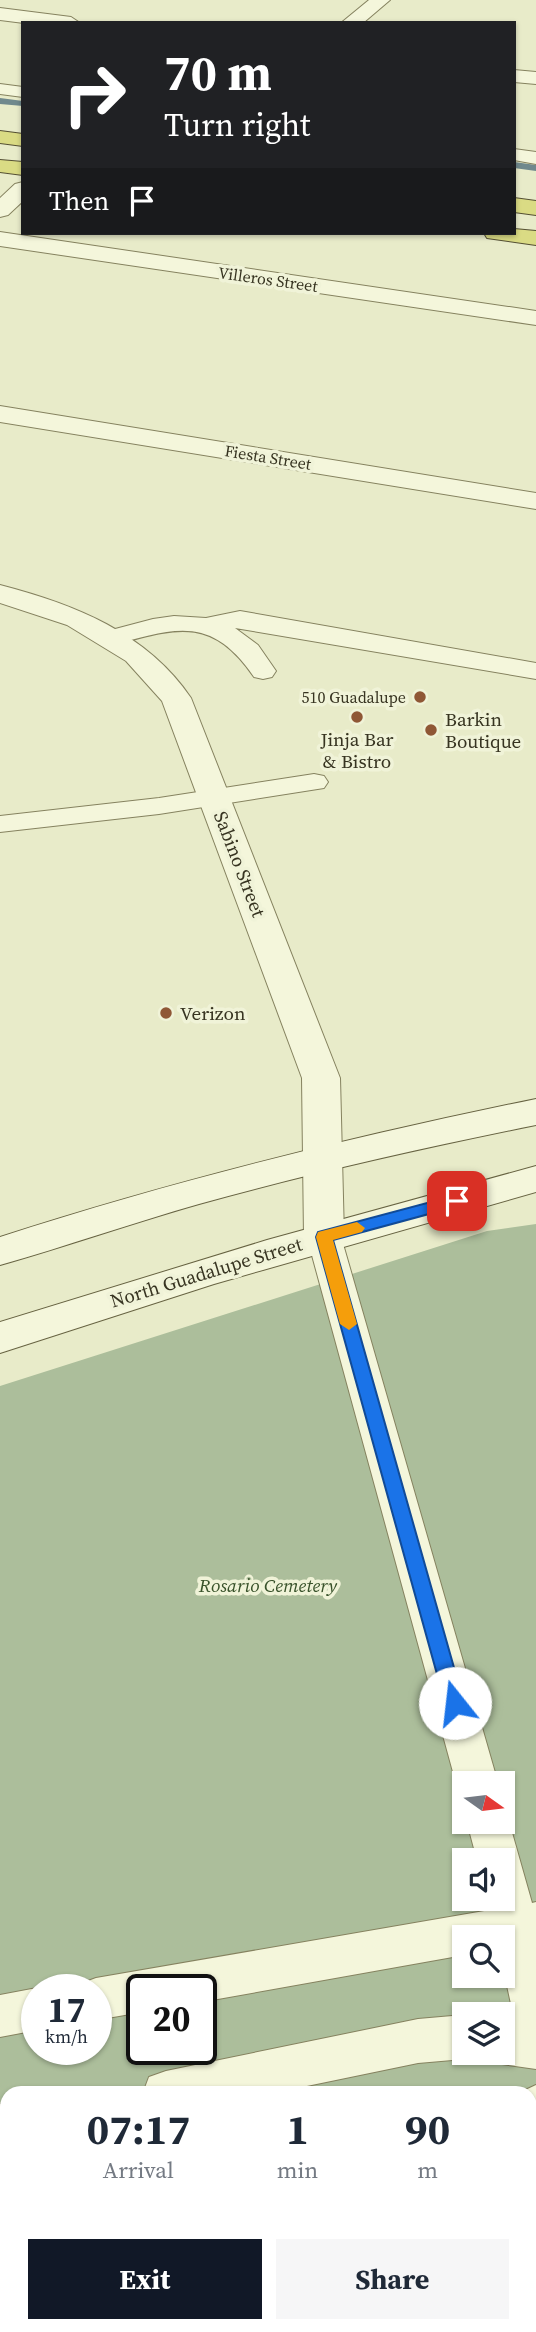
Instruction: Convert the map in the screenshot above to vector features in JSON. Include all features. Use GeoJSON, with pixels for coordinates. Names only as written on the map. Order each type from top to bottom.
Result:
{"type":"FeatureCollection","features":[{"type":"Feature","properties":{"kind":"highway"},"geometry":{"type":"LineString","coordinates":[[0,138],[21,141]]}},
{"type":"Feature","properties":{"kind":"highway"},"geometry":{"type":"LineString","coordinates":[[0,166],[21,169]]}},
{"type":"Feature","properties":{"kind":"highway"},"geometry":{"type":"LineString","coordinates":[[516,205],[536,208]]}},
{"type":"Feature","properties":{"kind":"highway"},"geometry":{"type":"LineString","coordinates":[[511,235],[536,238]]}},
{"type":"Feature","properties":{"kind":"street"},"geometry":{"type":"LineString","coordinates":[[353,21],[381,0]]}},
{"type":"Feature","properties":{"kind":"street"},"geometry":{"type":"LineString","coordinates":[[0,14],[55,21]]}},
{"type":"Feature","properties":{"kind":"street"},"geometry":{"type":"LineString","coordinates":[[516,76],[536,78]]}},
{"type":"Feature","properties":{"kind":"street"},"geometry":{"type":"LineString","coordinates":[[0,210],[21,191]]}},
{"type":"Feature","properties":{"kind":"street","name":"Villeros Street"},"geometry":{"type":"LineString","coordinates":[[0,239],[536,318]]}},
{"type":"Feature","properties":{"kind":"street","name":"Fiesta Street"},"geometry":{"type":"LineString","coordinates":[[0,414],[536,501]]}},
{"type":"Feature","properties":{"kind":"street","name":"Sabino Street"},"geometry":{"type":"LineString","coordinates":[[0,594],[77,619],[137,655],[176,698],[321,1078],[324,1237]]}},
{"type":"Feature","properties":{"kind":"street"},"geometry":{"type":"LineString","coordinates":[[0,1251],[94,1220],[322,1159],[536,1112]]}},
{"type":"Feature","properties":{"kind":"street","name":"North Guadalupe Street"},"geometry":{"type":"LineString","coordinates":[[0,1338],[135,1292],[536,1179]]}},
{"type":"Feature","properties":{"kind":"lane"},"geometry":{"type":"LineString","coordinates":[[0,89],[21,92]]}},
{"type":"Feature","properties":{"kind":"lane"},"geometry":{"type":"LineString","coordinates":[[516,154],[536,158]]}},
{"type":"Feature","properties":{"kind":"lane"},"geometry":{"type":"LineString","coordinates":[[109,638],[146,627],[177,622],[210,625],[240,619],[536,671]]}},
{"type":"Feature","properties":{"kind":"lane"},"geometry":{"type":"LineString","coordinates":[[210,625],[240,641],[256,657],[263,671]]}},
{"type":"Feature","properties":{"kind":"lane"},"geometry":{"type":"LineString","coordinates":[[0,824],[214,798],[314,782]]}},
{"type":"Feature","properties":{"kind":"lane"},"geometry":{"type":"LineString","coordinates":[[324,1237],[474,1771]]}},
{"type":"Feature","properties":{"kind":"lane"},"geometry":{"type":"LineString","coordinates":[[515,1901],[526,1924],[536,2018]]}},
{"type":"Feature","properties":{"kind":"lane"},"geometry":{"type":"LineString","coordinates":[[217,1978],[526,1924]]}},
{"type":"Feature","properties":{"kind":"lane"},"geometry":{"type":"LineString","coordinates":[[0,2015],[21,2012]]}},
{"type":"Feature","properties":{"kind":"lane"},"geometry":{"type":"LineString","coordinates":[[200,2086],[418,2041],[452,2038]]}},
{"type":"Feature","properties":{"kind":"lane"},"geometry":{"type":"LineString","coordinates":[[515,2044],[536,2048]]}},
{"type":"Feature","properties":{"kind":"green space","name":"Rosario Cemetery"},"geometry":{"type":"Polygon","coordinates":[[[536,1224],[536,2086],[0,2086],[0,1386],[487,1231],[536,1224]]]}},
{"type":"Feature","properties":{"kind":"waterway"},"geometry":{"type":"LineString","coordinates":[[0,101],[21,104]]}},
{"type":"Feature","properties":{"kind":"waterway"},"geometry":{"type":"LineString","coordinates":[[516,165],[536,168]]}},
{"type":"Feature","properties":{"kind":"slow traffic"},"geometry":{"type":"LineString","coordinates":[[349,1324],[324,1237],[357,1228]]}},
{"type":"Feature","properties":{"kind":"place","name":"510 Guadalupe"},"geometry":{"type":"Point","coordinates":[420,697]}},
{"type":"Feature","properties":{"kind":"place","name":"Jinja Bar & Bistro"},"geometry":{"type":"Point","coordinates":[357,717]}},
{"type":"Feature","properties":{"kind":"place","name":"Barkin Boutique"},"geometry":{"type":"Point","coordinates":[431,730]}},
{"type":"Feature","properties":{"kind":"place","name":"Verizon"},"geometry":{"type":"Point","coordinates":[166,1013]}},
{"type":"Feature","properties":{"kind":"route"},"geometry":{"type":"LineString","coordinates":[[455,1703],[324,1237],[457,1201]]}}]}
